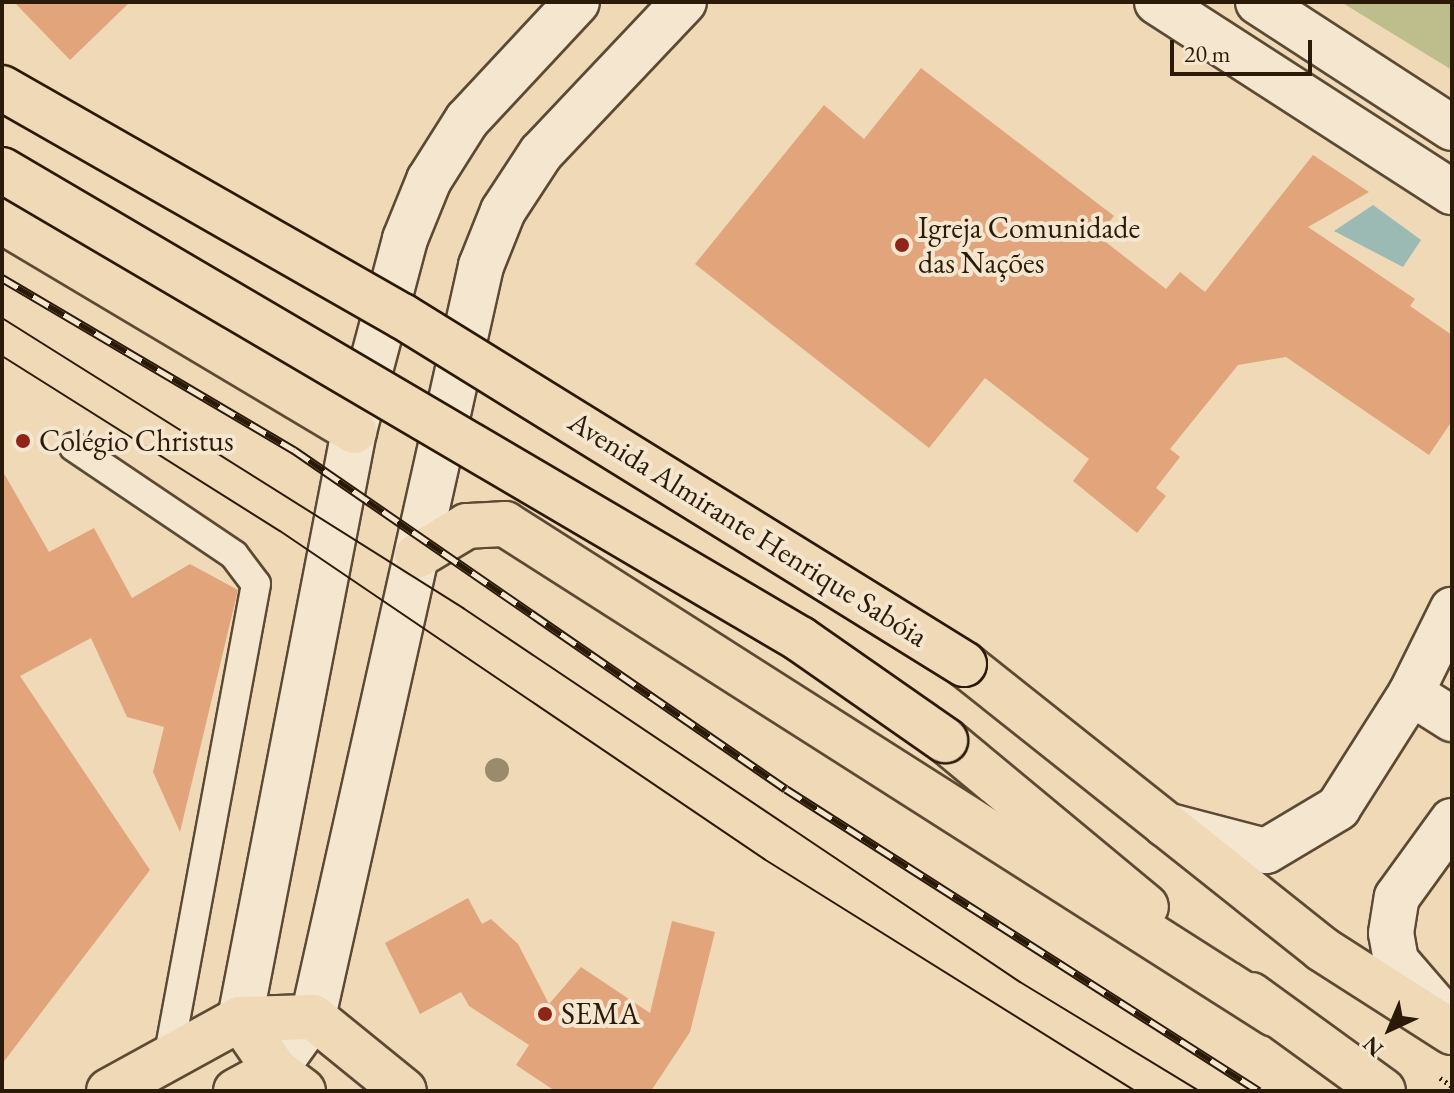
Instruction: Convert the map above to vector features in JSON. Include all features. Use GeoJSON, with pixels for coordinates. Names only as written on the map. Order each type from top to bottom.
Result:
{"type":"FeatureCollection","features":[{"type":"Feature","properties":{"kind":"main road","name":"Avenida Almirante Henrique Sabóia"},"geometry":{"type":"LineString","coordinates":[[2,88],[402,316],[964,664],[1322,949],[1452,1032]]}},
{"type":"Feature","properties":{"kind":"main road"},"geometry":{"type":"LineString","coordinates":[[2,170],[800,639],[945,740],[1274,1014]]}},
{"type":"Feature","properties":{"kind":"main road"},"geometry":{"type":"LineString","coordinates":[[2,221],[354,431]]}},
{"type":"Feature","properties":{"kind":"main road"},"geometry":{"type":"LineString","coordinates":[[417,556],[467,526],[505,524],[1274,1014],[1383,1091]]}},
{"type":"Feature","properties":{"kind":"main road"},"geometry":{"type":"LineString","coordinates":[[109,1091],[240,1019],[313,1017],[404,1091]]}},
{"type":"Feature","properties":{"kind":"main road"},"geometry":{"type":"LineString","coordinates":[[236,1091],[289,1081],[240,1019]]}},
{"type":"Feature","properties":{"kind":"street"},"geometry":{"type":"LineString","coordinates":[[240,1019],[354,431],[405,239],[429,180],[467,120],[577,2]]}},
{"type":"Feature","properties":{"kind":"street"},"geometry":{"type":"LineString","coordinates":[[289,1081],[313,1017],[417,556],[464,330],[503,211],[541,153],[684,2]]}},
{"type":"Feature","properties":{"kind":"street"},"geometry":{"type":"LineString","coordinates":[[1157,2],[1452,192]]}},
{"type":"Feature","properties":{"kind":"street"},"geometry":{"type":"LineString","coordinates":[[1258,2],[1452,128]]}},
{"type":"Feature","properties":{"kind":"street"},"geometry":{"type":"LineString","coordinates":[[1166,825],[1266,851],[1303,834],[1338,808],[1411,693],[1452,610]]}},
{"type":"Feature","properties":{"kind":"street"},"geometry":{"type":"LineString","coordinates":[[1411,693],[1452,719]]}},
{"type":"Feature","properties":{"kind":"street"},"geometry":{"type":"LineString","coordinates":[[1452,821],[1397,897],[1391,933],[1396,961],[1452,1025]]}},
{"type":"Feature","properties":{"kind":"lane"},"geometry":{"type":"LineString","coordinates":[[74,447],[234,555],[256,584],[168,1059]]}},
{"type":"Feature","properties":{"kind":"green space"},"geometry":{"type":"Polygon","coordinates":[[[1341,2],[1452,2],[1452,70],[1341,2]]]}},
{"type":"Feature","properties":{"kind":"water"},"geometry":{"type":"Polygon","coordinates":[[[1373,205],[1421,240],[1403,267],[1334,231],[1373,205]]]}},
{"type":"Feature","properties":{"kind":"building"},"geometry":{"type":"Polygon","coordinates":[[[14,2],[130,2],[70,60],[14,2]]]}},
{"type":"Feature","properties":{"kind":"building"},"geometry":{"type":"Polygon","coordinates":[[[921,68],[1114,216],[1098,236],[1166,289],[1180,272],[1205,292],[1313,155],[1369,192],[1308,227],[1415,299],[1410,306],[1452,335],[1452,421],[1429,455],[1286,357],[1238,365],[1170,449],[1180,457],[1156,488],[1166,496],[1137,533],[1073,481],[1089,459],[985,378],[929,448],[695,264],[824,105],[864,139],[921,68]]]}},
{"type":"Feature","properties":{"kind":"building"},"geometry":{"type":"Polygon","coordinates":[[[2,470],[49,552],[94,528],[132,598],[190,564],[238,590],[180,832],[153,772],[164,727],[127,717],[91,638],[20,676],[150,870],[2,1064],[2,470]]]}},
{"type":"Feature","properties":{"kind":"building"},"geometry":{"type":"Polygon","coordinates":[[[468,898],[482,924],[491,919],[518,944],[549,1004],[581,967],[650,1013],[672,921],[715,932],[690,1032],[651,1091],[555,1091],[516,1065],[529,1045],[469,1006],[461,992],[420,1014],[385,943],[468,898]]]}},
{"type":"Feature","properties":{"kind":"tram line"},"geometry":{"type":"LineString","coordinates":[[2,318],[463,608],[1020,982],[1199,1091]]}},
{"type":"Feature","properties":{"kind":"tram line"},"geometry":{"type":"LineString","coordinates":[[2,356],[280,531],[764,859],[1135,1091]]}},
{"type":"Feature","properties":{"kind":"railway"},"geometry":{"type":"LineString","coordinates":[[2,278],[294,450],[786,789],[1259,1091]]}},
{"type":"Feature","properties":{"kind":"place","name":"Igreja Comunidade das Nações"},"geometry":{"type":"Point","coordinates":[902,245]}},
{"type":"Feature","properties":{"kind":"place","name":"Colégio Christus"},"geometry":{"type":"Point","coordinates":[23,441]}},
{"type":"Feature","properties":{"kind":"place","name":"SEMA"},"geometry":{"type":"Point","coordinates":[545,1014]}}]}
